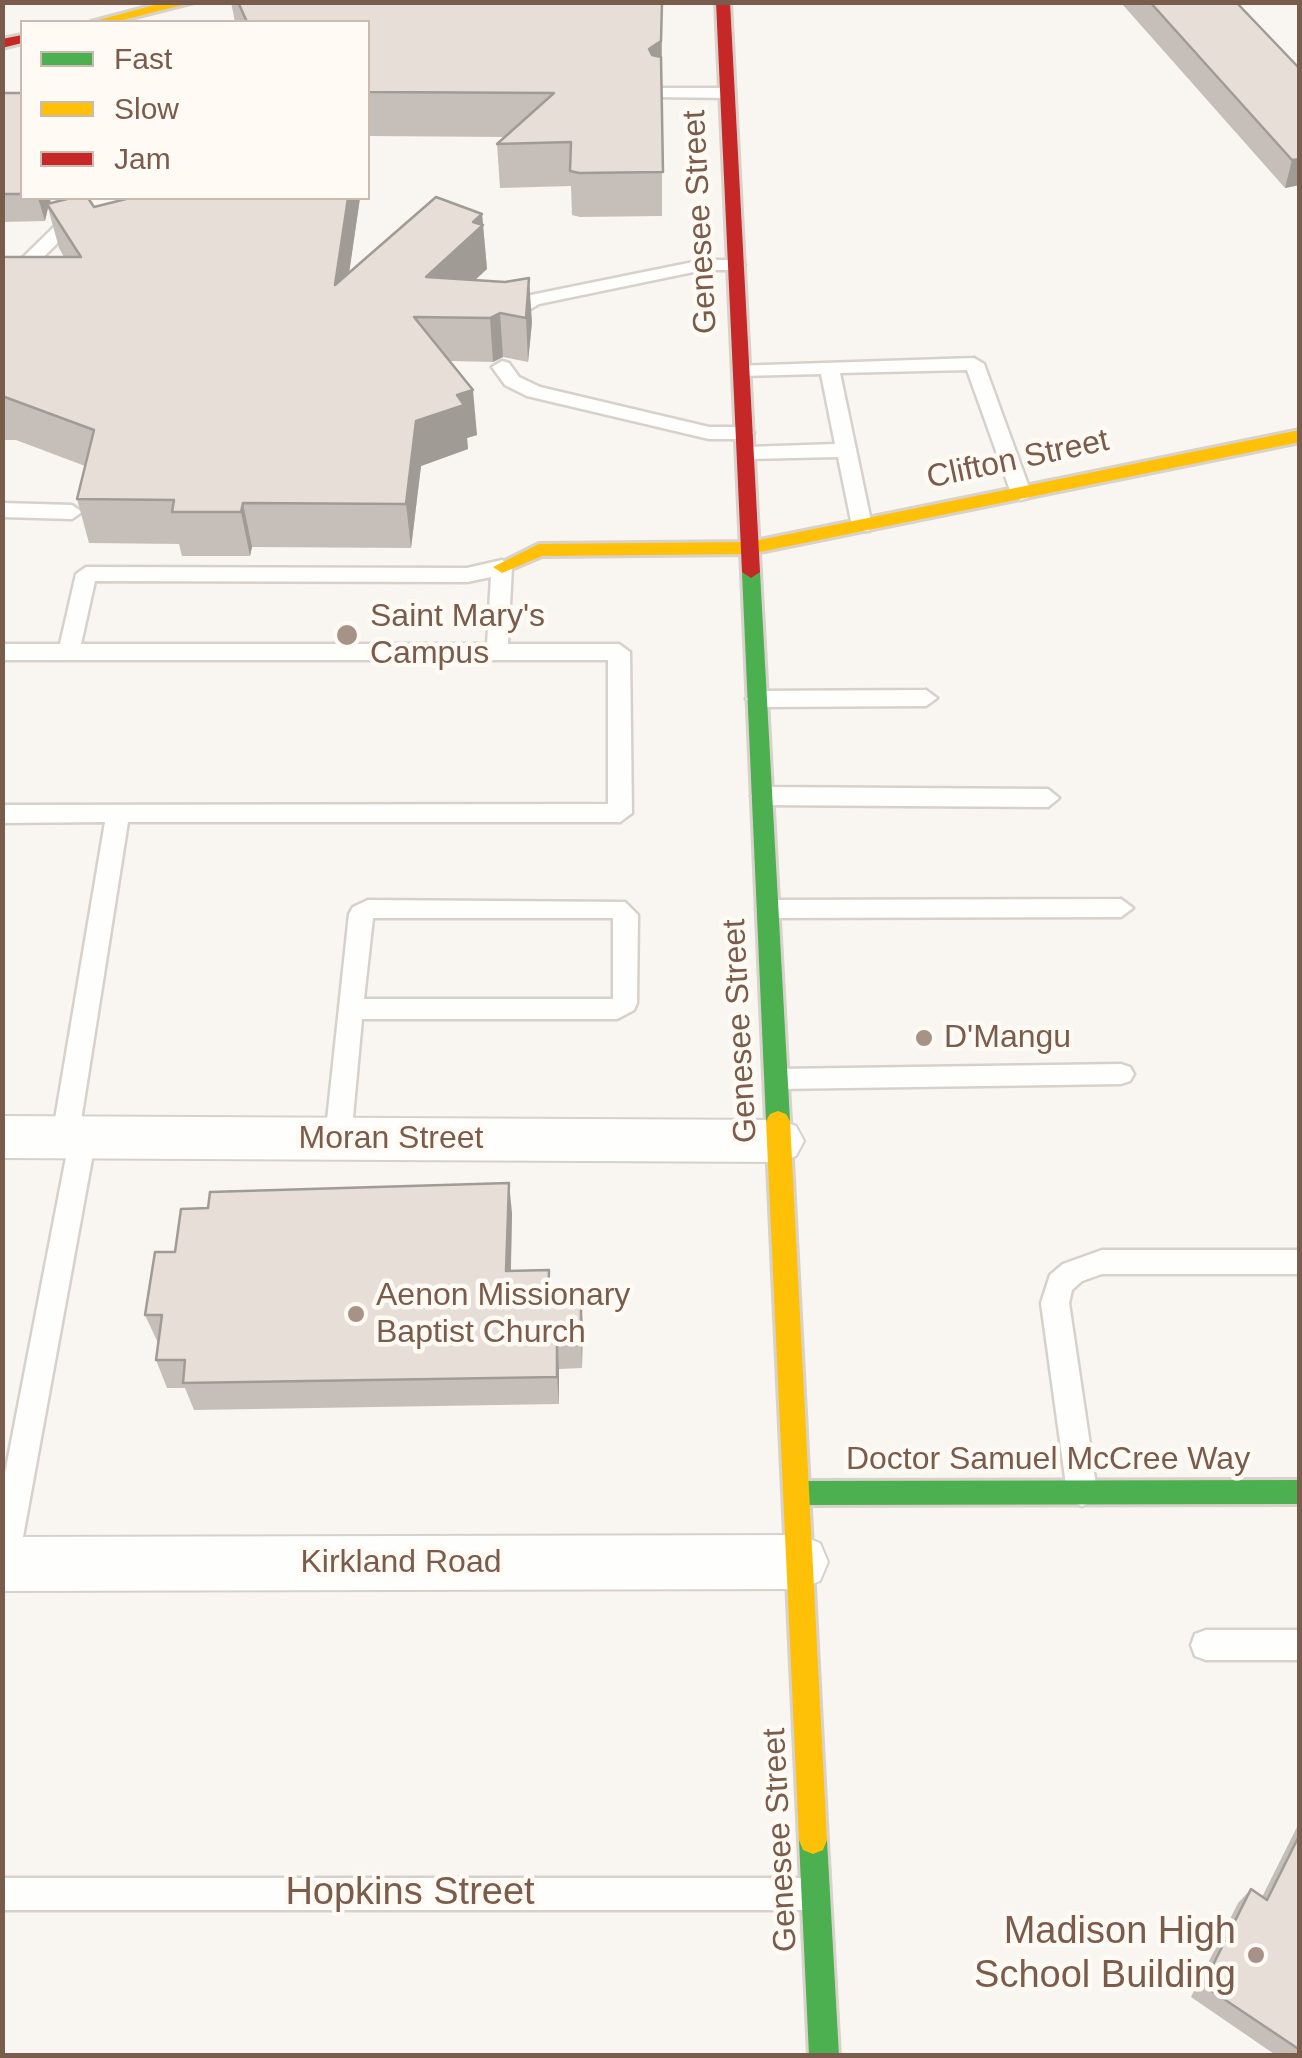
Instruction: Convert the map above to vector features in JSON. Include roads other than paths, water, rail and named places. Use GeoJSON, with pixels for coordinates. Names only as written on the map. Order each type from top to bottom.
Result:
{"type":"FeatureCollection","features":[{"type":"Feature","properties":{"kind":"main road"},"geometry":{"type":"LineString","coordinates":[[107,20],[186,2]]}},
{"type":"Feature","properties":{"kind":"main road","name":"Genesee Street"},"geometry":{"type":"LineString","coordinates":[[722,2],[824,2056]]}},
{"type":"Feature","properties":{"kind":"main road","name":"Clifton Street"},"geometry":{"type":"LineString","coordinates":[[502,567],[539,550],[750,548],[1300,436]]}},
{"type":"Feature","properties":{"kind":"main road","name":"Doctor Samuel McCree Way"},"geometry":{"type":"LineString","coordinates":[[797,1493],[1300,1492]]}},
{"type":"Feature","properties":{"kind":"street","name":"Moran Street"},"geometry":{"type":"LineString","coordinates":[[2,1137],[779,1141]]}},
{"type":"Feature","properties":{"kind":"street","name":"Kirkland Road"},"geometry":{"type":"LineString","coordinates":[[3,1564],[800,1562]]}},
{"type":"Feature","properties":{"kind":"lane"},"geometry":{"type":"LineString","coordinates":[[661,92],[727,93]]}},
{"type":"Feature","properties":{"kind":"lane"},"geometry":{"type":"LineString","coordinates":[[2,277],[14,277],[70,221],[75,200]]}},
{"type":"Feature","properties":{"kind":"lane"},"geometry":{"type":"LineString","coordinates":[[506,317],[533,300],[704,265],[736,265]]}},
{"type":"Feature","properties":{"kind":"lane"},"geometry":{"type":"LineString","coordinates":[[741,370],[974,364],[1021,493]]}},
{"type":"Feature","properties":{"kind":"lane"},"geometry":{"type":"LineString","coordinates":[[502,367],[512,380],[534,392],[746,443],[847,450]]}},
{"type":"Feature","properties":{"kind":"lane"},"geometry":{"type":"LineString","coordinates":[[829,368],[862,526]]}},
{"type":"Feature","properties":{"kind":"lane"},"geometry":{"type":"LineString","coordinates":[[2,510],[72,512]]}},
{"type":"Feature","properties":{"kind":"lane"},"geometry":{"type":"LineString","coordinates":[[69,652],[86,574],[467,575],[502,567],[497,650]]}},
{"type":"Feature","properties":{"kind":"lane"},"geometry":{"type":"LineString","coordinates":[[2,652],[619,652],[620,813],[2,814]]}},
{"type":"Feature","properties":{"kind":"lane"},"geometry":{"type":"LineString","coordinates":[[757,699],[926,698]]}},
{"type":"Feature","properties":{"kind":"lane"},"geometry":{"type":"LineString","coordinates":[[762,796],[1048,798]]}},
{"type":"Feature","properties":{"kind":"lane"},"geometry":{"type":"LineString","coordinates":[[3,1564],[74,1137],[118,814]]}},
{"type":"Feature","properties":{"kind":"lane"},"geometry":{"type":"LineString","coordinates":[[768,909],[1121,908]]}},
{"type":"Feature","properties":{"kind":"lane"},"geometry":{"type":"LineString","coordinates":[[338,1139],[360,914],[368,909],[617,909],[626,915],[625,1002],[617,1009],[351,1009]]}},
{"type":"Feature","properties":{"kind":"lane"},"geometry":{"type":"LineString","coordinates":[[776,1078],[1121,1074]]}},
{"type":"Feature","properties":{"kind":"lane"},"geometry":{"type":"LineString","coordinates":[[1082,1492],[1055,1303],[1060,1284],[1073,1272],[1102,1262],[1300,1262]]}},
{"type":"Feature","properties":{"kind":"lane"},"geometry":{"type":"LineString","coordinates":[[1206,1645],[1300,1645]]}},
{"type":"Feature","properties":{"kind":"lane","name":"Hopkins Street"},"geometry":{"type":"LineString","coordinates":[[2,1894],[816,1894]]}},
{"type":"Feature","properties":{"kind":"place","name":"Saint Mary's Campus"},"geometry":{"type":"Point","coordinates":[347,635]}},
{"type":"Feature","properties":{"kind":"place","name":"D'Mangu"},"geometry":{"type":"Point","coordinates":[924,1038]}},
{"type":"Feature","properties":{"kind":"place","name":"Aenon Missionary Baptist Church"},"geometry":{"type":"Point","coordinates":[356,1314]}},
{"type":"Feature","properties":{"kind":"place","name":"Madison High School Building"},"geometry":{"type":"Point","coordinates":[1256,1955]}}]}
